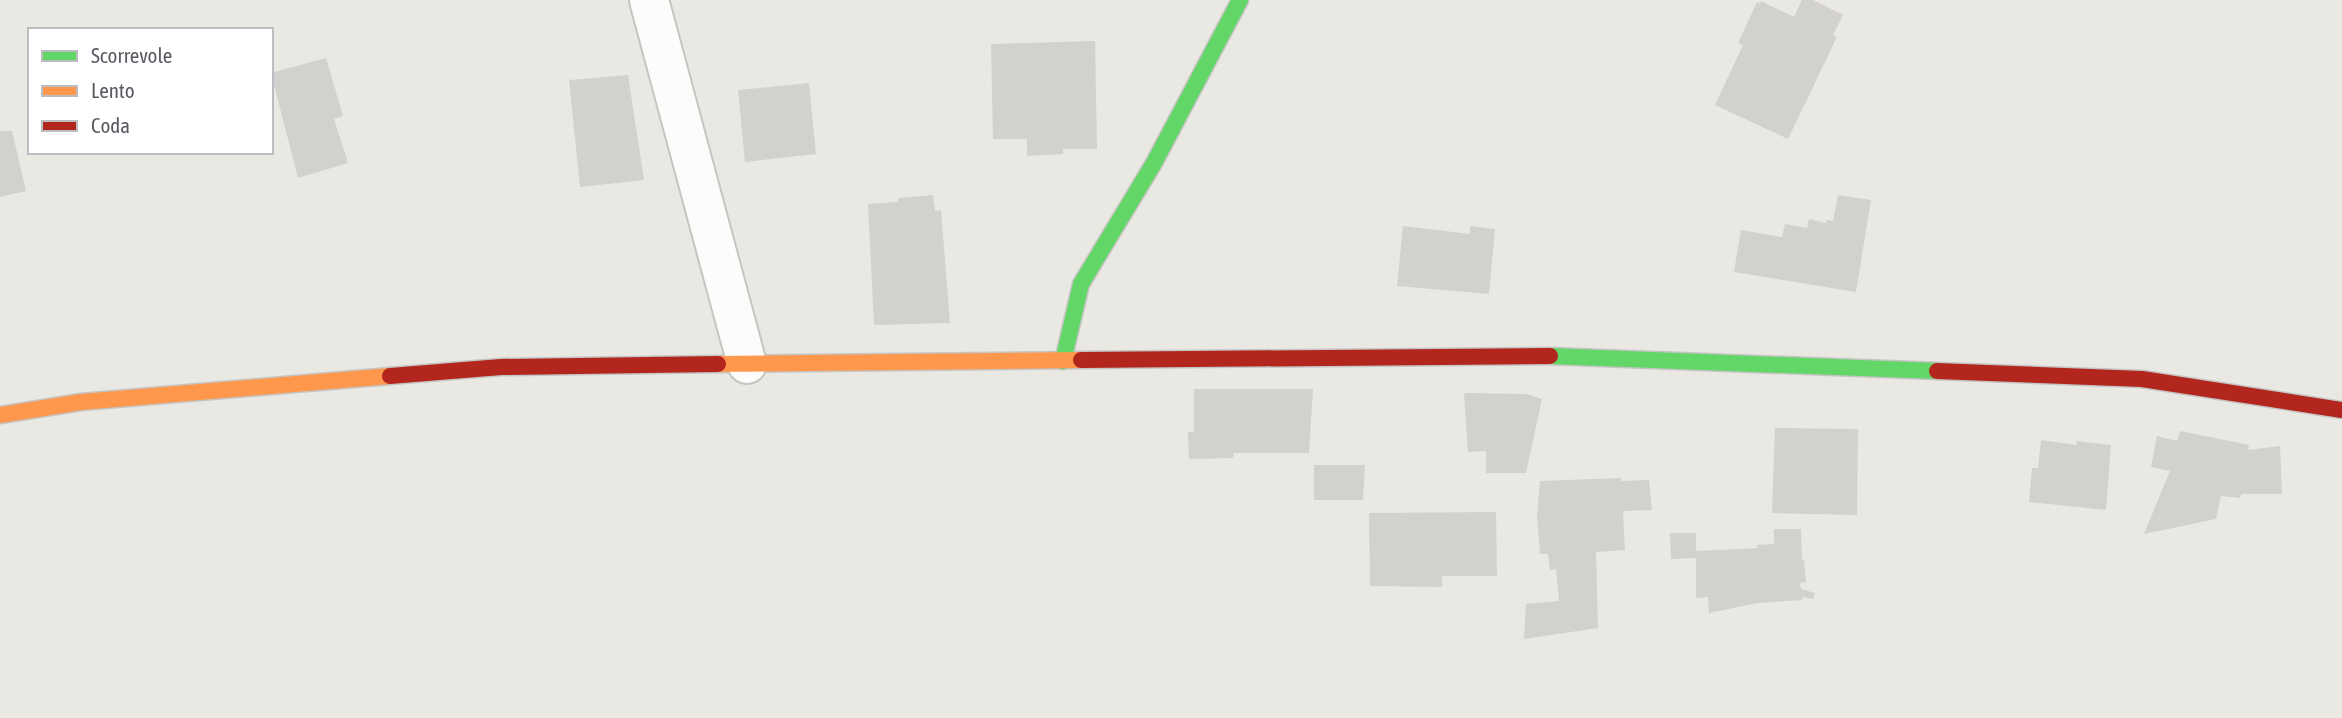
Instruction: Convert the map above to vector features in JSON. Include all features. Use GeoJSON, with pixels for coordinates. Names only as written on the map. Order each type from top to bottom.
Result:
{"type":"FeatureCollection","features":[{"type":"Feature","properties":{"kind":"main road"},"geometry":{"type":"LineString","coordinates":[[1063,360],[1081,284],[1154,163],[1240,0]]}},
{"type":"Feature","properties":{"kind":"main road"},"geometry":{"type":"LineString","coordinates":[[0,415],[81,402],[501,367],[1520,355],[2142,379],[2342,410]]}},
{"type":"Feature","properties":{"kind":"street"},"geometry":{"type":"LineString","coordinates":[[649,0],[747,364]]}},
{"type":"Feature","properties":{"kind":"building"},"geometry":{"type":"Polygon","coordinates":[[[1802,0],[1813,0],[1843,15],[1833,35],[1837,37],[1788,139],[1715,105],[1743,45],[1738,43],[1757,2],[1760,4],[1761,1],[1794,17],[1802,0]]]}},
{"type":"Feature","properties":{"kind":"building"},"geometry":{"type":"Polygon","coordinates":[[[1095,41],[1097,149],[1063,149],[1063,154],[1027,156],[1027,139],[993,139],[991,44],[1095,41]]]}},
{"type":"Feature","properties":{"kind":"building"},"geometry":{"type":"Polygon","coordinates":[[[326,58],[343,116],[334,119],[348,163],[298,178],[273,72],[326,58]]]}},
{"type":"Feature","properties":{"kind":"building"},"geometry":{"type":"Polygon","coordinates":[[[628,75],[644,180],[580,187],[569,80],[628,75]]]}},
{"type":"Feature","properties":{"kind":"building"},"geometry":{"type":"Polygon","coordinates":[[[809,83],[816,154],[745,162],[738,90],[809,83]]]}},
{"type":"Feature","properties":{"kind":"building"},"geometry":{"type":"Polygon","coordinates":[[[0,131],[12,131],[26,191],[0,197],[0,131]]]}},
{"type":"Feature","properties":{"kind":"building"},"geometry":{"type":"Polygon","coordinates":[[[933,195],[935,211],[941,210],[950,323],[874,325],[868,204],[898,202],[898,198],[933,195]]]}},
{"type":"Feature","properties":{"kind":"building"},"geometry":{"type":"Polygon","coordinates":[[[1838,195],[1871,200],[1856,292],[1734,272],[1741,230],[1782,237],[1785,224],[1807,228],[1809,219],[1826,223],[1827,220],[1833,221],[1838,195]]]}},
{"type":"Feature","properties":{"kind":"building"},"geometry":{"type":"Polygon","coordinates":[[[1403,226],[1470,234],[1470,226],[1495,229],[1489,294],[1397,286],[1403,226]]]}},
{"type":"Feature","properties":{"kind":"building"},"geometry":{"type":"Polygon","coordinates":[[[1194,389],[1313,389],[1309,453],[1234,453],[1233,458],[1189,459],[1188,432],[1194,432],[1194,389]]]}},
{"type":"Feature","properties":{"kind":"building"},"geometry":{"type":"Polygon","coordinates":[[[1464,393],[1527,394],[1542,399],[1526,473],[1486,473],[1486,451],[1468,452],[1464,393]]]}},
{"type":"Feature","properties":{"kind":"building"},"geometry":{"type":"Polygon","coordinates":[[[1775,428],[1858,429],[1857,515],[1772,513],[1775,428]]]}},
{"type":"Feature","properties":{"kind":"building"},"geometry":{"type":"Polygon","coordinates":[[[2180,431],[2249,445],[2248,450],[2280,446],[2282,494],[2241,494],[2240,498],[2221,496],[2216,519],[2144,534],[2170,471],[2151,467],[2157,436],[2177,441],[2180,431]]]}},
{"type":"Feature","properties":{"kind":"building"},"geometry":{"type":"Polygon","coordinates":[[[2041,440],[2077,445],[2076,441],[2111,445],[2106,510],[2029,502],[2032,468],[2038,468],[2041,440]]]}},
{"type":"Feature","properties":{"kind":"building"},"geometry":{"type":"Polygon","coordinates":[[[1314,465],[1365,465],[1363,500],[1314,500],[1314,465]]]}},
{"type":"Feature","properties":{"kind":"building"},"geometry":{"type":"Polygon","coordinates":[[[1621,478],[1621,481],[1649,480],[1652,510],[1623,511],[1625,550],[1596,552],[1598,628],[1524,639],[1526,604],[1559,601],[1556,569],[1550,570],[1548,554],[1540,554],[1537,516],[1540,481],[1621,478]]]}},
{"type":"Feature","properties":{"kind":"building"},"geometry":{"type":"Polygon","coordinates":[[[1496,512],[1497,576],[1442,576],[1442,587],[1370,586],[1369,513],[1496,512]]]}},
{"type":"Feature","properties":{"kind":"building"},"geometry":{"type":"Polygon","coordinates":[[[1774,529],[1801,529],[1806,582],[1800,583],[1801,589],[1815,593],[1813,599],[1802,597],[1802,600],[1757,603],[1709,613],[1708,597],[1696,598],[1696,558],[1671,559],[1670,533],[1696,533],[1696,551],[1758,548],[1757,545],[1774,544],[1774,529]]]}},
{"type":"Feature","properties":{"kind":"traffic: fast"},"geometry":{"type":"LineString","coordinates":[[1063,361],[1081,284],[1154,163],[1240,0]]}},
{"type":"Feature","properties":{"kind":"traffic: fast"},"geometry":{"type":"LineString","coordinates":[[1550,356],[1937,371]]}},
{"type":"Feature","properties":{"kind":"traffic: slow"},"geometry":{"type":"LineString","coordinates":[[718,364],[1081,360]]}},
{"type":"Feature","properties":{"kind":"traffic: slow"},"geometry":{"type":"LineString","coordinates":[[0,415],[81,402],[390,376]]}},
{"type":"Feature","properties":{"kind":"traffic: jam"},"geometry":{"type":"LineString","coordinates":[[1081,360],[1550,356]]}},
{"type":"Feature","properties":{"kind":"traffic: jam"},"geometry":{"type":"LineString","coordinates":[[390,376],[501,367],[718,364]]}},
{"type":"Feature","properties":{"kind":"traffic: jam"},"geometry":{"type":"LineString","coordinates":[[1937,371],[2142,379],[2342,410]]}}]}
